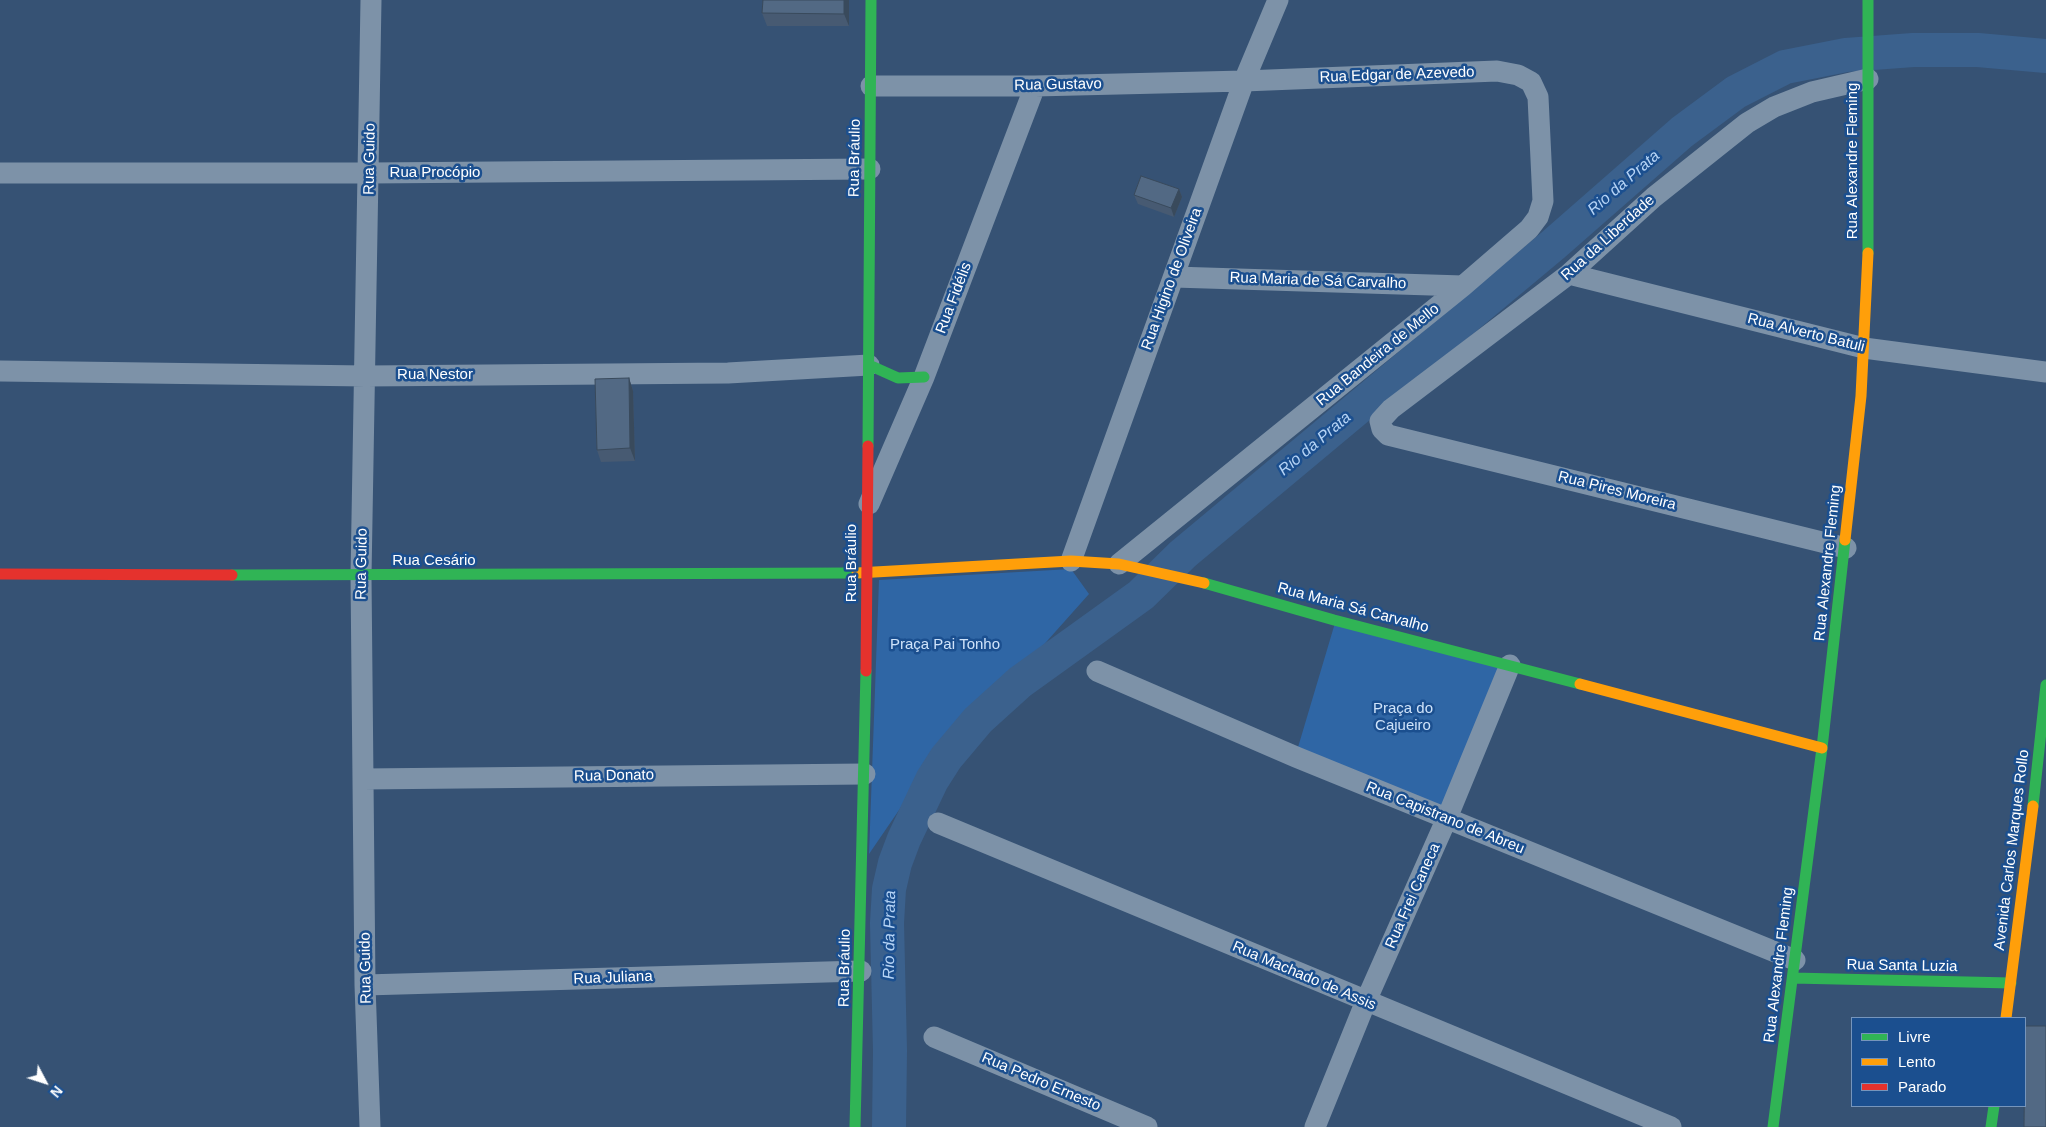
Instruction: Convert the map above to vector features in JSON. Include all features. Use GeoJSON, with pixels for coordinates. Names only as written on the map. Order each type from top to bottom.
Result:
{"type":"FeatureCollection","features":[{"type":"Feature","properties":{"kind":"street","name":"Rua Guido"},"geometry":{"type":"LineString","coordinates":[[370,1127],[366,984],[361,576],[370,173],[371,0]]}},
{"type":"Feature","properties":{"kind":"street","name":"Rua Bráulio"},"geometry":{"type":"LineString","coordinates":[[855,1127],[861,971],[868,573],[871,0]]}},
{"type":"Feature","properties":{"kind":"street","name":"Rua Higino de Oliveira"},"geometry":{"type":"LineString","coordinates":[[1071,561],[1244,81],[1278,0]]}},
{"type":"Feature","properties":{"kind":"street","name":"Rua Alexandre Fleming"},"geometry":{"type":"LineString","coordinates":[[1773,1127],[1846,548],[1864,348],[1869,232],[1868,0]]}},
{"type":"Feature","properties":{"kind":"street","name":"Rua Edgar de Azevedo"},"geometry":{"type":"LineString","coordinates":[[1244,81],[1498,71],[1518,75],[1531,82],[1538,98]]}},
{"type":"Feature","properties":{"kind":"street","name":"Rua da Liberdade"},"geometry":{"type":"LineString","coordinates":[[1388,435],[1382,429],[1380,421],[1390,409],[1569,274],[1654,197],[1747,123],[1774,107],[1868,72]]}},
{"type":"Feature","properties":{"kind":"street","name":"Rua Gustavo"},"geometry":{"type":"LineString","coordinates":[[871,86],[1035,86],[1244,81]]}},
{"type":"Feature","properties":{"kind":"street","name":"Rua Fidélis"},"geometry":{"type":"LineString","coordinates":[[868,508],[924,377],[1035,86]]}},
{"type":"Feature","properties":{"kind":"street","name":"Rua Bandeira de Mello"},"geometry":{"type":"LineString","coordinates":[[1119,564],[1516,242],[1538,217],[1543,201],[1538,98]]}},
{"type":"Feature","properties":{"kind":"street","name":"Rua Procópio"},"geometry":{"type":"LineString","coordinates":[[0,173],[370,173],[870,169]]}},
{"type":"Feature","properties":{"kind":"street","name":"Rua Alverto Batuli"},"geometry":{"type":"LineString","coordinates":[[1569,274],[1864,348],[2046,372]]}},
{"type":"Feature","properties":{"kind":"street","name":"Rua Maria de Sá Carvalho"},"geometry":{"type":"LineString","coordinates":[[1174,276],[1463,286]]}},
{"type":"Feature","properties":{"kind":"street"},"geometry":{"type":"LineString","coordinates":[[869,365],[898,378],[924,377]]}},
{"type":"Feature","properties":{"kind":"street","name":"Rua Nestor"},"geometry":{"type":"LineString","coordinates":[[0,371],[366,376],[728,374],[869,365]]}},
{"type":"Feature","properties":{"kind":"street","name":"Rua Pires Moreira"},"geometry":{"type":"LineString","coordinates":[[1388,435],[1846,548]]}},
{"type":"Feature","properties":{"kind":"street","name":"Rua Maria Sá Carvalho"},"geometry":{"type":"LineString","coordinates":[[868,573],[1071,561],[1119,564],[1144,568],[1191,579],[1334,620],[1822,748]]}},
{"type":"Feature","properties":{"kind":"street","name":"Rua Cesário"},"geometry":{"type":"LineString","coordinates":[[0,574],[361,576],[868,573]]}},
{"type":"Feature","properties":{"kind":"street","name":"Rua Frei Caneca"},"geometry":{"type":"LineString","coordinates":[[1315,1127],[1366,1001],[1447,818],[1510,665]]}},
{"type":"Feature","properties":{"kind":"street","name":"Rua Capistrano de Abreu"},"geometry":{"type":"LineString","coordinates":[[1097,671],[1296,757],[1447,818],[1794,969]]}},
{"type":"Feature","properties":{"kind":"street","name":"Avenida Carlos Marques Rollo"},"geometry":{"type":"LineString","coordinates":[[2006,1017],[2046,685]]}},
{"type":"Feature","properties":{"kind":"street","name":"Rua Donato"},"geometry":{"type":"LineString","coordinates":[[363,779],[865,774]]}},
{"type":"Feature","properties":{"kind":"street","name":"Rua Machado de Assis"},"geometry":{"type":"LineString","coordinates":[[938,823],[1671,1127]]}},
{"type":"Feature","properties":{"kind":"street","name":"Rua Santa Luzia"},"geometry":{"type":"LineString","coordinates":[[1794,969],[2011,983]]}},
{"type":"Feature","properties":{"kind":"street","name":"Rua Juliana"},"geometry":{"type":"LineString","coordinates":[[366,984],[861,971]]}},
{"type":"Feature","properties":{"kind":"street","name":"Rua Pedro Ernesto"},"geometry":{"type":"LineString","coordinates":[[934,1037],[1147,1127]]}},
{"type":"Feature","properties":{"kind":"street"},"geometry":{"type":"LineString","coordinates":[[1991,1127],[1994,1107]]}},
{"type":"Feature","properties":{"kind":"green space","name":"Praça Pai Tonho"},"geometry":{"type":"Polygon","coordinates":[[[1071,569],[1089,594],[1031,659],[974,712],[936,756],[869,854],[879,580],[1071,569]]]}},
{"type":"Feature","properties":{"kind":"green space","name":"Praça do Cajueiro"},"geometry":{"type":"Polygon","coordinates":[[[1335,623],[1506,668],[1445,817],[1296,754],[1335,623]]]}},
{"type":"Feature","properties":{"kind":"building"},"geometry":{"type":"Polygon","coordinates":[[[763,0],[844,0],[844,14],[762,13],[763,0]]]}},
{"type":"Feature","properties":{"kind":"building"},"geometry":{"type":"Polygon","coordinates":[[[1141,176],[1179,189],[1171,208],[1134,195],[1141,176]]]}},
{"type":"Feature","properties":{"kind":"building"},"geometry":{"type":"Polygon","coordinates":[[[629,378],[630,448],[597,450],[595,379],[629,378]]]}},
{"type":"Feature","properties":{"kind":"building"},"geometry":{"type":"Polygon","coordinates":[[[2026,1026],[2046,1026],[2046,1127],[2024,1127],[2024,1107],[2026,1107],[2026,1026]]]}},
{"type":"Feature","properties":{"kind":"waterway","name":"Rio da Prata"},"geometry":{"type":"LineString","coordinates":[[889,1127],[890,1051],[887,923],[889,889],[895,863],[904,839],[932,780],[946,758],[978,720],[1020,682],[1141,595],[1183,554],[1553,245],[1682,132],[1736,92],[1785,67],[1846,55],[1913,50],[1978,50],[2046,56]]}},
{"type":"Feature","properties":{"kind":"traffic: fast"},"geometry":{"type":"LineString","coordinates":[[868,446],[871,0]]}},
{"type":"Feature","properties":{"kind":"traffic: fast"},"geometry":{"type":"LineString","coordinates":[[1868,0],[1868,253]]}},
{"type":"Feature","properties":{"kind":"traffic: fast"},"geometry":{"type":"LineString","coordinates":[[869,365],[898,378],[924,377]]}},
{"type":"Feature","properties":{"kind":"traffic: fast"},"geometry":{"type":"LineString","coordinates":[[1773,1127],[1822,748],[1845,540]]}},
{"type":"Feature","properties":{"kind":"traffic: fast"},"geometry":{"type":"LineString","coordinates":[[232,575],[857,573]]}},
{"type":"Feature","properties":{"kind":"traffic: fast"},"geometry":{"type":"LineString","coordinates":[[1204,583],[1334,620],[1580,684]]}},
{"type":"Feature","properties":{"kind":"traffic: fast"},"geometry":{"type":"LineString","coordinates":[[855,1127],[866,671]]}},
{"type":"Feature","properties":{"kind":"traffic: fast"},"geometry":{"type":"LineString","coordinates":[[2033,806],[2046,685]]}},
{"type":"Feature","properties":{"kind":"traffic: fast"},"geometry":{"type":"LineString","coordinates":[[1793,978],[2011,983]]}},
{"type":"Feature","properties":{"kind":"traffic: fast"},"geometry":{"type":"LineString","coordinates":[[1991,1127],[1994,1107]]}},
{"type":"Feature","properties":{"kind":"traffic: slow"},"geometry":{"type":"LineString","coordinates":[[1845,540],[1861,396],[1868,253]]}},
{"type":"Feature","properties":{"kind":"traffic: slow"},"geometry":{"type":"LineString","coordinates":[[857,573],[1071,561],[1119,564],[1204,583]]}},
{"type":"Feature","properties":{"kind":"traffic: slow"},"geometry":{"type":"LineString","coordinates":[[1580,684],[1822,748]]}},
{"type":"Feature","properties":{"kind":"traffic: slow"},"geometry":{"type":"LineString","coordinates":[[2006,1017],[2033,806]]}},
{"type":"Feature","properties":{"kind":"traffic: jam"},"geometry":{"type":"LineString","coordinates":[[866,671],[868,446]]}},
{"type":"Feature","properties":{"kind":"traffic: jam"},"geometry":{"type":"LineString","coordinates":[[0,574],[232,575]]}}]}
